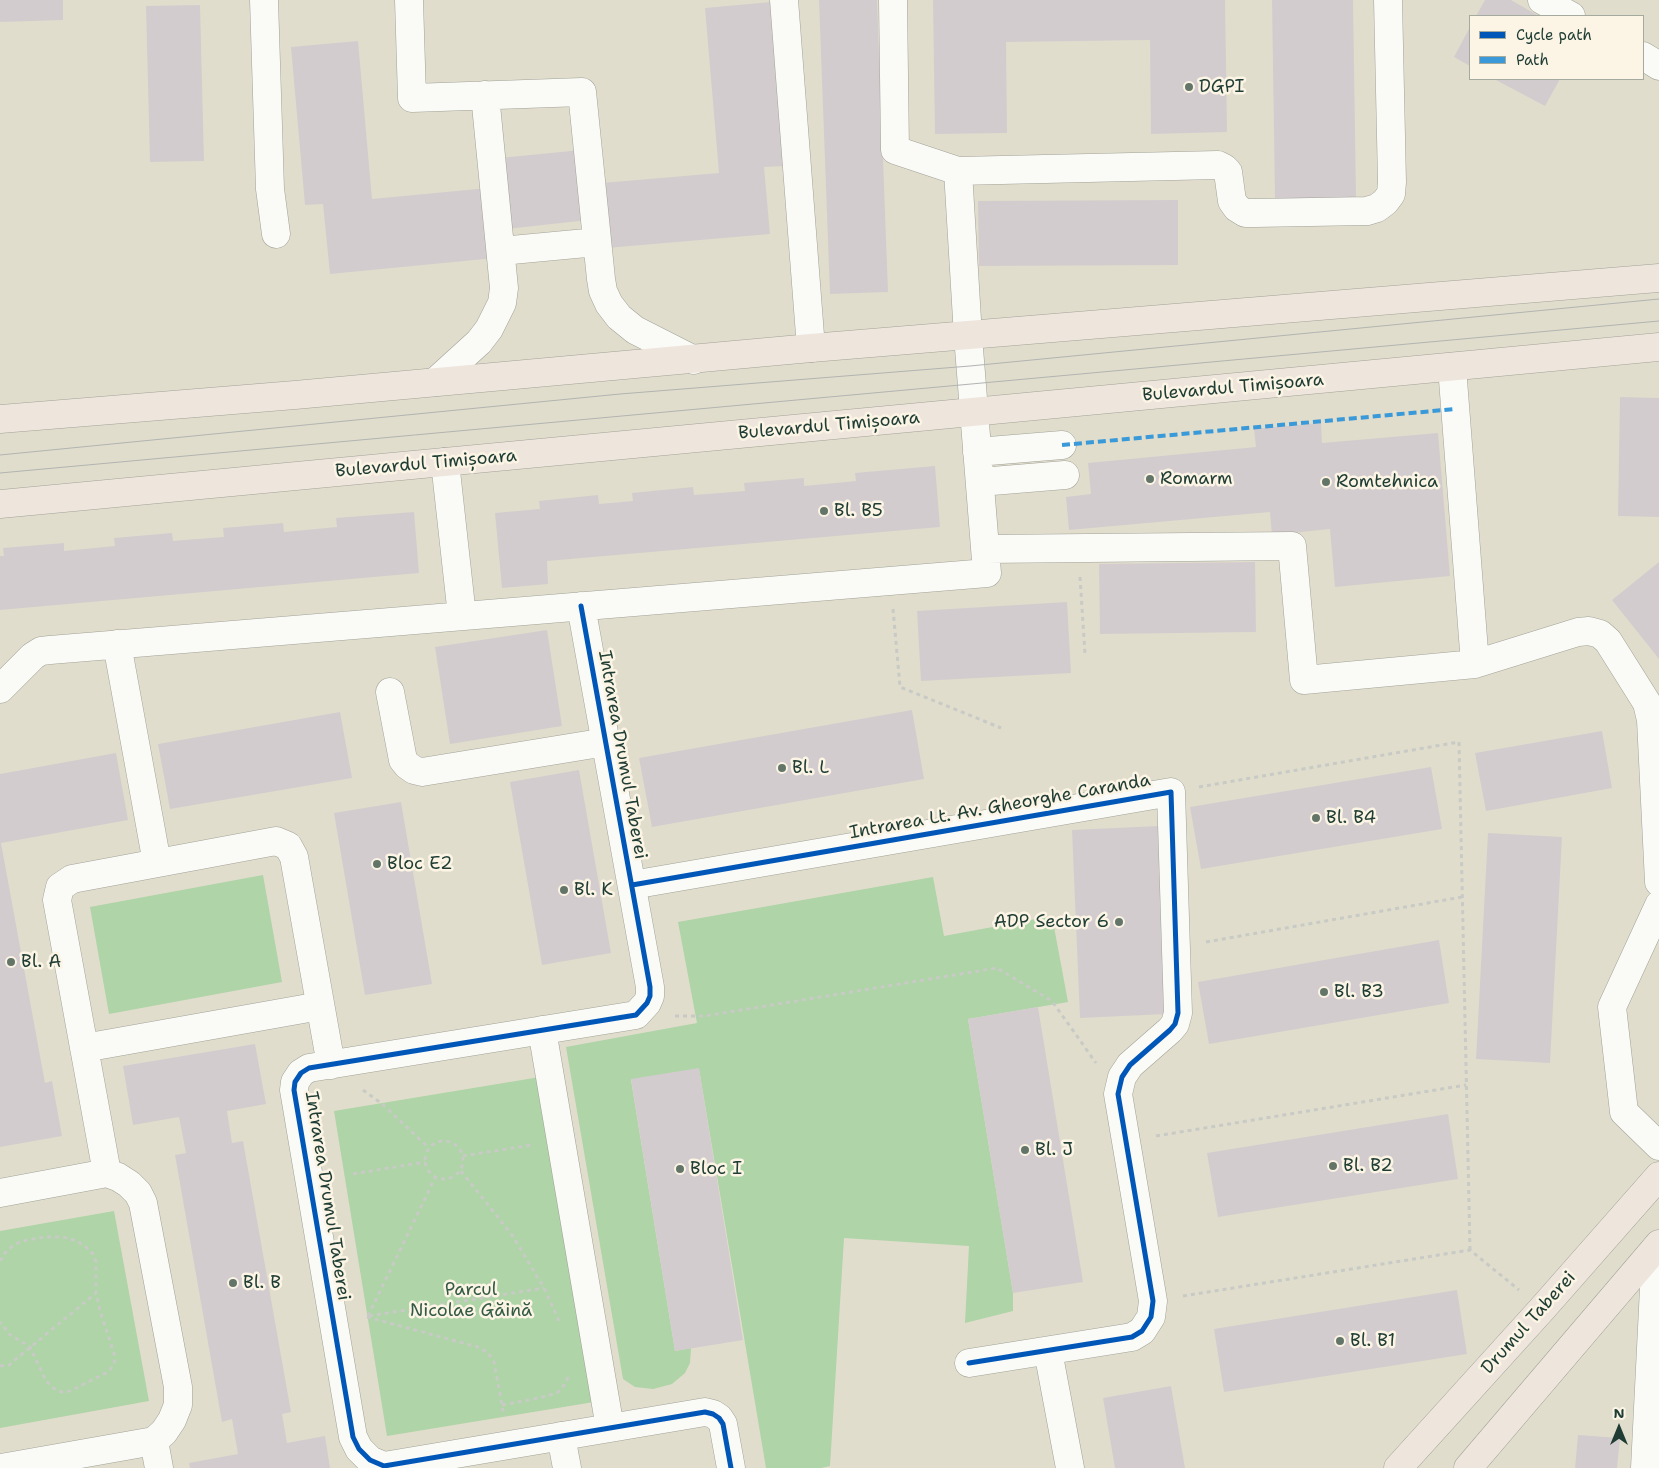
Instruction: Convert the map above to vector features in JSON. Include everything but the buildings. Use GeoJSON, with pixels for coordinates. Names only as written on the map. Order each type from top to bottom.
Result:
{"type":"FeatureCollection","features":[{"type":"Feature","properties":{"kind":"main road"},"geometry":{"type":"LineString","coordinates":[[0,419],[694,360],[811,348],[1659,278]]}},
{"type":"Feature","properties":{"kind":"main road","name":"Bulevardul Timișoara"},"geometry":{"type":"LineString","coordinates":[[0,504],[1659,348]]}},
{"type":"Feature","properties":{"kind":"main road","name":"Drumul Taberei"},"geometry":{"type":"LineString","coordinates":[[1398,1468],[1659,1176]]}},
{"type":"Feature","properties":{"kind":"main road"},"geometry":{"type":"LineString","coordinates":[[1468,1468],[1657,1246]]}},
{"type":"Feature","properties":{"kind":"street"},"geometry":{"type":"LineString","coordinates":[[264,0],[270,189],[276,234]]}},
{"type":"Feature","properties":{"kind":"street"},"geometry":{"type":"LineString","coordinates":[[409,0],[412,98],[582,92],[603,291],[609,304],[619,317],[634,330],[694,360]]}},
{"type":"Feature","properties":{"kind":"street"},"geometry":{"type":"LineString","coordinates":[[784,0],[811,348]]}},
{"type":"Feature","properties":{"kind":"street"},"geometry":{"type":"LineString","coordinates":[[893,0],[895,150],[958,171],[1218,165],[1228,172],[1232,202],[1245,213],[1367,211],[1377,208],[1385,202],[1390,194],[1392,182],[1388,0]]}},
{"type":"Feature","properties":{"kind":"street"},"geometry":{"type":"LineString","coordinates":[[1542,0],[1569,15]]}},
{"type":"Feature","properties":{"kind":"street"},"geometry":{"type":"LineString","coordinates":[[1644,57],[1659,66]]}},
{"type":"Feature","properties":{"kind":"street"},"geometry":{"type":"LineString","coordinates":[[435,382],[479,342],[496,317],[502,303],[504,288],[501,250],[485,95]]}},
{"type":"Feature","properties":{"kind":"street"},"geometry":{"type":"LineString","coordinates":[[0,689],[33,656],[41,651],[988,573],[968,336],[958,171]]}},
{"type":"Feature","properties":{"kind":"street"},"geometry":{"type":"LineString","coordinates":[[501,250],[598,242]]}},
{"type":"Feature","properties":{"kind":"street"},"geometry":{"type":"LineString","coordinates":[[1452,367],[1475,664]]}},
{"type":"Feature","properties":{"kind":"street"},"geometry":{"type":"LineString","coordinates":[[977,452],[1062,445]]}},
{"type":"Feature","properties":{"kind":"street"},"geometry":{"type":"LineString","coordinates":[[446,462],[462,616]]}},
{"type":"Feature","properties":{"kind":"street"},"geometry":{"type":"LineString","coordinates":[[980,482],[1065,475]]}},
{"type":"Feature","properties":{"kind":"street"},"geometry":{"type":"LineString","coordinates":[[986,549],[1292,546],[1304,680],[1475,664],[1578,632],[1589,631],[1600,634],[1608,641],[1647,703],[1651,720],[1659,882]]}},
{"type":"Feature","properties":{"kind":"street","name":"Intrarea Drumul Taberei"},"geometry":{"type":"LineString","coordinates":[[581,606],[632,885],[650,996],[647,1003],[636,1015],[309,1068],[301,1073],[295,1082],[294,1090],[353,1437],[359,1449],[370,1460],[384,1466],[404,1466],[561,1436],[705,1412],[713,1414],[723,1424],[731,1468]]}},
{"type":"Feature","properties":{"kind":"street"},"geometry":{"type":"LineString","coordinates":[[117,644],[156,863]]}},
{"type":"Feature","properties":{"kind":"street"},"geometry":{"type":"LineString","coordinates":[[390,692],[403,760],[414,770],[422,772],[606,742]]}},
{"type":"Feature","properties":{"kind":"street","name":"Intrarea Lt. Av. Gheorghe Caranda"},"geometry":{"type":"LineString","coordinates":[[632,885],[1171,792],[1178,1013],[1175,1024],[1170,1030],[1130,1065],[1122,1077],[1118,1094],[1153,1301],[1151,1317],[1142,1331],[1132,1337],[970,1363]]}},
{"type":"Feature","properties":{"kind":"street"},"geometry":{"type":"LineString","coordinates":[[107,1174],[57,900],[60,887],[72,879],[276,841],[288,846],[294,858],[331,1065]]}},
{"type":"Feature","properties":{"kind":"street"},"geometry":{"type":"LineString","coordinates":[[1659,904],[1612,1007],[1624,1112],[1659,1146]]}},
{"type":"Feature","properties":{"kind":"street"},"geometry":{"type":"LineString","coordinates":[[84,1048],[320,1006]]}},
{"type":"Feature","properties":{"kind":"street"},"geometry":{"type":"LineString","coordinates":[[542,1030],[610,1428]]}},
{"type":"Feature","properties":{"kind":"street"},"geometry":{"type":"LineString","coordinates":[[0,1193],[107,1174],[118,1177],[138,1193],[143,1203],[178,1386],[178,1405],[172,1420],[164,1432],[154,1441],[1,1468]]}},
{"type":"Feature","properties":{"kind":"street"},"geometry":{"type":"LineString","coordinates":[[1645,1468],[1657,1246]]}},
{"type":"Feature","properties":{"kind":"street"},"geometry":{"type":"LineString","coordinates":[[1048,1351],[1070,1468]]}},
{"type":"Feature","properties":{"kind":"street"},"geometry":{"type":"LineString","coordinates":[[561,1436],[567,1468]]}},
{"type":"Feature","properties":{"kind":"street"},"geometry":{"type":"LineString","coordinates":[[154,1441],[159,1468]]}},
{"type":"Feature","properties":{"kind":"path"},"geometry":{"type":"LineString","coordinates":[[1080,576],[1086,654]]}},
{"type":"Feature","properties":{"kind":"path"},"geometry":{"type":"LineString","coordinates":[[891,581],[900,687],[1000,728]]}},
{"type":"Feature","properties":{"kind":"path"},"geometry":{"type":"LineString","coordinates":[[1171,792],[1459,742],[1470,1250]]}},
{"type":"Feature","properties":{"kind":"path"},"geometry":{"type":"LineString","coordinates":[[1176,947],[1462,897]]}},
{"type":"Feature","properties":{"kind":"path"},"geometry":{"type":"LineString","coordinates":[[636,1015],[705,1016],[997,968],[1052,1001],[1118,1094]]}},
{"type":"Feature","properties":{"kind":"path"},"geometry":{"type":"LineString","coordinates":[[331,1065],[381,1104],[429,1148]]}},
{"type":"Feature","properties":{"kind":"path"},"geometry":{"type":"LineString","coordinates":[[1126,1141],[1466,1085]]}},
{"type":"Feature","properties":{"kind":"path"},"geometry":{"type":"LineString","coordinates":[[440,1141],[446,1141],[458,1146],[464,1156],[463,1167],[457,1176],[447,1180],[435,1178],[430,1174],[424,1162],[429,1148],[440,1141]]}},
{"type":"Feature","properties":{"kind":"path"},"geometry":{"type":"LineString","coordinates":[[464,1156],[540,1144]]}},
{"type":"Feature","properties":{"kind":"path"},"geometry":{"type":"LineString","coordinates":[[353,1174],[424,1162]]}},
{"type":"Feature","properties":{"kind":"path"},"geometry":{"type":"LineString","coordinates":[[461,1171],[512,1235],[544,1288],[562,1328]]}},
{"type":"Feature","properties":{"kind":"path"},"geometry":{"type":"LineString","coordinates":[[367,1316],[435,1178]]}},
{"type":"Feature","properties":{"kind":"path"},"geometry":{"type":"LineString","coordinates":[[0,1261],[5,1253],[16,1244],[45,1237],[63,1237],[77,1241],[86,1247],[96,1262],[96,1292],[115,1360],[113,1366],[108,1372],[70,1391],[62,1392],[52,1388],[46,1381],[30,1347],[9,1334],[0,1322]]}},
{"type":"Feature","properties":{"kind":"path"},"geometry":{"type":"LineString","coordinates":[[1153,1301],[1470,1250],[1542,1309]]}},
{"type":"Feature","properties":{"kind":"path"},"geometry":{"type":"LineString","coordinates":[[367,1316],[544,1288]]}},
{"type":"Feature","properties":{"kind":"path"},"geometry":{"type":"LineString","coordinates":[[0,1366],[9,1365],[96,1292]]}},
{"type":"Feature","properties":{"kind":"path"},"geometry":{"type":"LineString","coordinates":[[367,1316],[478,1347],[488,1353],[494,1362],[502,1405],[557,1393],[566,1383],[570,1368]]}},
{"type":"Feature","properties":{"kind":"green space"},"geometry":{"type":"Polygon","coordinates":[[[263,875],[282,982],[109,1014],[90,907],[263,875]]]}},
{"type":"Feature","properties":{"kind":"green space"},"geometry":{"type":"Polygon","coordinates":[[[933,877],[944,936],[1052,916],[1068,1002],[968,1019],[1013,1293],[1013,1311],[965,1323],[969,1246],[844,1238],[830,1466],[821,1468],[766,1468],[699,1069],[631,1080],[675,1351],[691,1348],[690,1363],[685,1373],[672,1384],[653,1389],[635,1387],[623,1379],[566,1047],[697,1023],[678,922],[933,877]]]}},
{"type":"Feature","properties":{"kind":"green space","name":"Parcul Nicolae Găină"},"geometry":{"type":"Polygon","coordinates":[[[540,1077],[594,1402],[387,1436],[334,1111],[540,1077]]]}},
{"type":"Feature","properties":{"kind":"green space"},"geometry":{"type":"Polygon","coordinates":[[[114,1211],[149,1401],[0,1428],[0,1231],[114,1211]]]}},
{"type":"Feature","properties":{"kind":"tram line"},"geometry":{"type":"LineString","coordinates":[[0,455],[620,394],[970,366],[1659,299]]}},
{"type":"Feature","properties":{"kind":"tram line"},"geometry":{"type":"LineString","coordinates":[[0,473],[1659,321]]}},
{"type":"Feature","properties":{"kind":"marked path"},"geometry":{"type":"LineString","coordinates":[[1062,445],[1455,409]]}},
{"type":"Feature","properties":{"kind":"cycle path"},"geometry":{"type":"LineString","coordinates":[[581,606],[650,987],[650,996],[647,1003],[636,1015],[309,1068],[301,1073],[295,1082],[294,1090],[353,1437],[359,1449],[370,1460],[384,1466],[705,1412],[713,1414],[723,1424],[731,1468]]}},
{"type":"Feature","properties":{"kind":"cycle path"},"geometry":{"type":"LineString","coordinates":[[632,885],[1171,792],[1178,1013],[1175,1024],[1170,1030],[1130,1065],[1122,1077],[1118,1094],[1153,1301],[1151,1317],[1142,1331],[1132,1337],[969,1363]]}},
{"type":"Feature","properties":{"kind":"place","name":"DGPI"},"geometry":{"type":"Point","coordinates":[1189,87]}},
{"type":"Feature","properties":{"kind":"place","name":"Romarm"},"geometry":{"type":"Point","coordinates":[1150,479]}},
{"type":"Feature","properties":{"kind":"place","name":"Romtehnica"},"geometry":{"type":"Point","coordinates":[1326,482]}},
{"type":"Feature","properties":{"kind":"place","name":"Bl. B5"},"geometry":{"type":"Point","coordinates":[824,511]}},
{"type":"Feature","properties":{"kind":"place","name":"Bl. L"},"geometry":{"type":"Point","coordinates":[782,768]}},
{"type":"Feature","properties":{"kind":"place","name":"Bl. B4"},"geometry":{"type":"Point","coordinates":[1316,818]}},
{"type":"Feature","properties":{"kind":"place","name":"Bloc E2"},"geometry":{"type":"Point","coordinates":[377,864]}},
{"type":"Feature","properties":{"kind":"place","name":"Bl. K"},"geometry":{"type":"Point","coordinates":[564,890]}},
{"type":"Feature","properties":{"kind":"place","name":"ADP Sector 6"},"geometry":{"type":"Point","coordinates":[1119,922]}},
{"type":"Feature","properties":{"kind":"place","name":"Bl. A"},"geometry":{"type":"Point","coordinates":[11,962]}},
{"type":"Feature","properties":{"kind":"place","name":"Bl. B3"},"geometry":{"type":"Point","coordinates":[1324,992]}},
{"type":"Feature","properties":{"kind":"place","name":"Bl. J"},"geometry":{"type":"Point","coordinates":[1025,1150]}},
{"type":"Feature","properties":{"kind":"place","name":"Bl. B2"},"geometry":{"type":"Point","coordinates":[1333,1166]}},
{"type":"Feature","properties":{"kind":"place","name":"Bloc I"},"geometry":{"type":"Point","coordinates":[680,1169]}},
{"type":"Feature","properties":{"kind":"place","name":"Bl. B"},"geometry":{"type":"Point","coordinates":[233,1283]}},
{"type":"Feature","properties":{"kind":"place","name":"Bl. B1"},"geometry":{"type":"Point","coordinates":[1340,1341]}}]}
